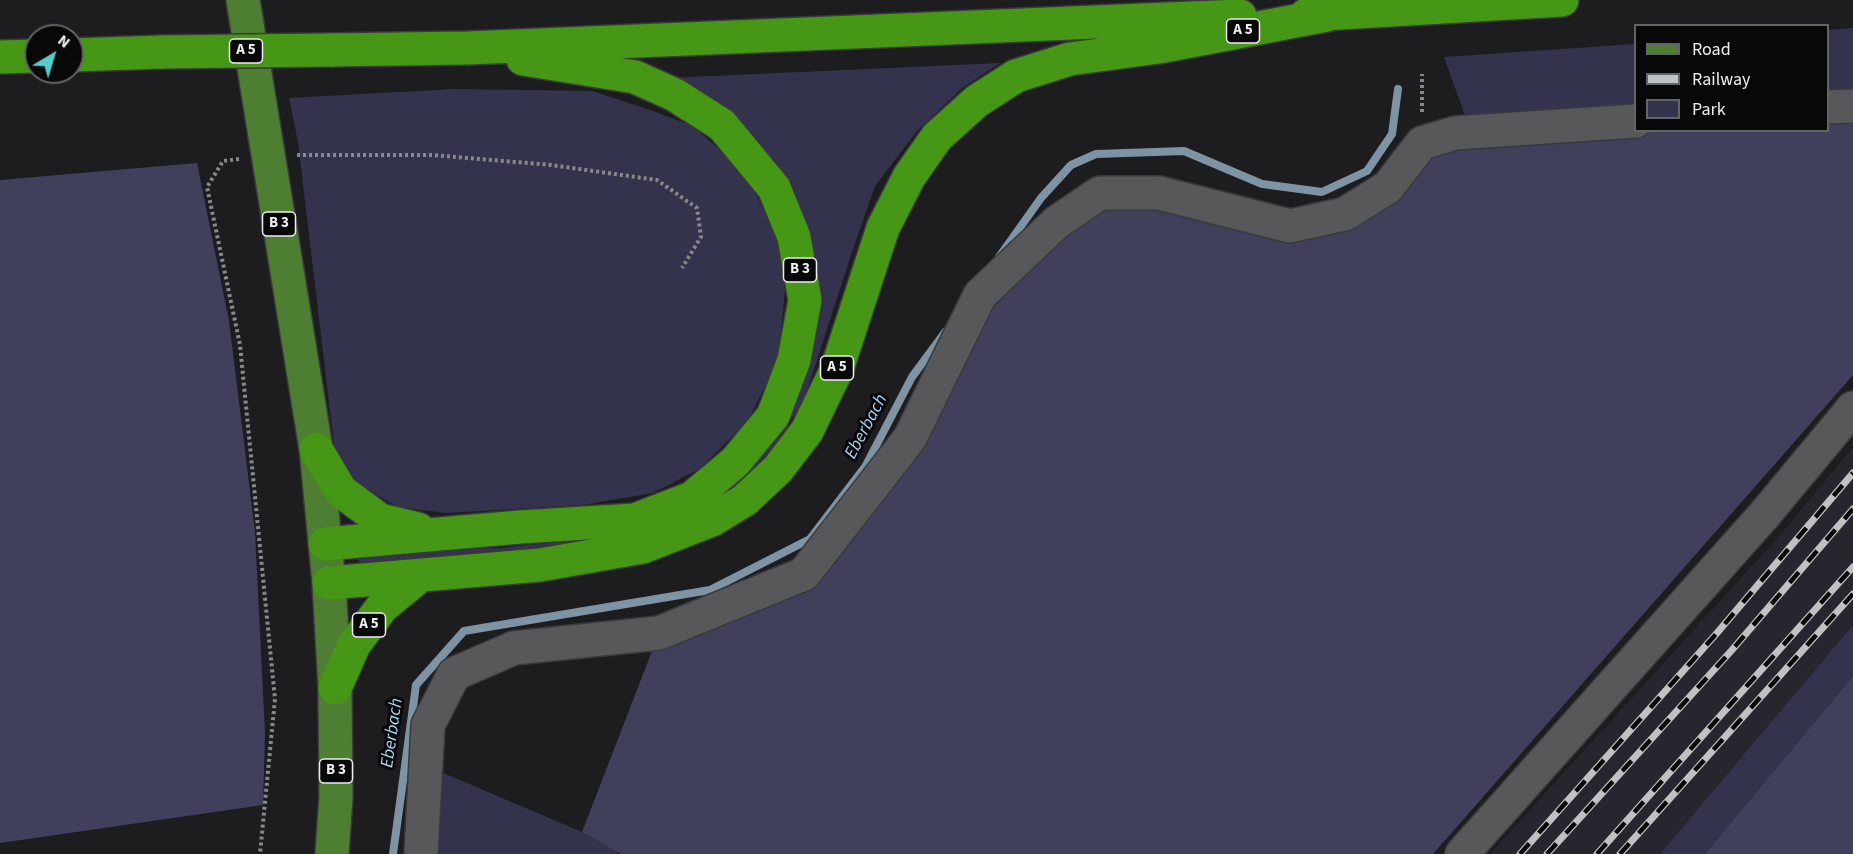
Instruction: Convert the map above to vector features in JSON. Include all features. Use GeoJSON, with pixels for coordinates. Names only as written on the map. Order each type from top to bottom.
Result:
{"type":"FeatureCollection","features":[{"type":"Feature","properties":{"kind":"highway","name":"A 5"},"geometry":{"type":"LineString","coordinates":[[84,55],[468,48],[1175,17],[1327,15],[1562,0]]}},
{"type":"Feature","properties":{"kind":"highway","name":"A 5"},"geometry":{"type":"LineString","coordinates":[[329,583],[540,565],[643,547],[712,520],[745,500],[778,469],[807,431],[837,369],[883,228],[909,177],[937,137],[977,101],[1016,76],[1070,59],[1159,47],[1327,15]]}},
{"type":"Feature","properties":{"kind":"highway","name":"B 3"},"geometry":{"type":"LineString","coordinates":[[325,544],[635,520],[692,498],[735,462],[773,416],[794,360],[805,300],[794,237],[774,188],[722,125],[675,94],[635,77],[574,69],[468,48]]}},
{"type":"Feature","properties":{"kind":"highway"},"geometry":{"type":"LineString","coordinates":[[0,57],[24,56]]}},
{"type":"Feature","properties":{"kind":"highway","name":"B 3"},"geometry":{"type":"LineString","coordinates":[[316,449],[341,491],[380,520],[438,534]]}},
{"type":"Feature","properties":{"kind":"highway","name":"A 5"},"geometry":{"type":"LineString","coordinates":[[335,688],[354,645],[382,607],[421,575]]}},
{"type":"Feature","properties":{"kind":"main road","name":"B 3"},"geometry":{"type":"LineString","coordinates":[[243,0],[316,449],[329,583],[335,688],[336,797],[332,854]]}},
{"type":"Feature","properties":{"kind":"lane"},"geometry":{"type":"LineString","coordinates":[[1829,107],[1853,106]]}},
{"type":"Feature","properties":{"kind":"lane"},"geometry":{"type":"LineString","coordinates":[[421,854],[428,725],[454,674],[514,648],[659,633],[804,574],[910,438],[980,295],[1057,222],[1100,193],[1159,193],[1290,226],[1345,214],[1389,187],[1422,143],[1444,136],[1455,133],[1634,121]]}},
{"type":"Feature","properties":{"kind":"lane"},"geometry":{"type":"LineString","coordinates":[[1462,854],[1765,514],[1853,408]]}},
{"type":"Feature","properties":{"kind":"path"},"geometry":{"type":"LineString","coordinates":[[260,854],[274,699],[240,345],[207,187],[223,161],[267,155],[433,155],[551,165],[657,180],[697,208],[701,237],[682,268]]}},
{"type":"Feature","properties":{"kind":"shaded area"},"geometry":{"type":"Polygon","coordinates":[[[1853,106],[1853,375],[1433,854],[621,854],[582,832],[659,633],[804,574],[910,438],[980,295],[1100,193],[1290,226],[1345,214],[1422,143],[1634,130],[1634,132],[1829,132],[1829,107],[1853,106]]]}},
{"type":"Feature","properties":{"kind":"shaded area"},"geometry":{"type":"Polygon","coordinates":[[[197,163],[229,321],[255,532],[265,733],[263,805],[0,843],[0,180],[197,163]]]}},
{"type":"Feature","properties":{"kind":"shaded area"},"geometry":{"type":"Polygon","coordinates":[[[1853,447],[1853,625],[1660,854],[1490,854],[1781,534],[1853,447]]]}},
{"type":"Feature","properties":{"kind":"shaded area"},"geometry":{"type":"Polygon","coordinates":[[[1853,676],[1853,854],[1705,854],[1853,676]]]}},
{"type":"Feature","properties":{"kind":"green space"},"geometry":{"type":"Polygon","coordinates":[[[1853,28],[1853,95],[1829,97],[1829,30],[1853,28]]]}},
{"type":"Feature","properties":{"kind":"green space"},"geometry":{"type":"Polygon","coordinates":[[[1634,44],[1634,111],[1468,124],[1444,57],[1634,44]]]}},
{"type":"Feature","properties":{"kind":"green space"},"geometry":{"type":"Polygon","coordinates":[[[1000,63],[962,88],[917,131],[875,186],[804,400],[771,450],[737,485],[694,515],[580,550],[365,566],[353,556],[368,551],[500,548],[602,537],[770,440],[805,223],[668,78],[1000,63]]]}},
{"type":"Feature","properties":{"kind":"green space"},"geometry":{"type":"Polygon","coordinates":[[[455,89],[592,91],[693,126],[743,171],[777,234],[785,290],[778,361],[748,420],[701,468],[653,493],[582,505],[446,513],[398,507],[356,483],[335,453],[298,142],[289,98],[455,89]]]}},
{"type":"Feature","properties":{"kind":"green space"},"geometry":{"type":"Polygon","coordinates":[[[1853,625],[1853,676],[1705,854],[1660,854],[1853,625]]]}},
{"type":"Feature","properties":{"kind":"green space"},"geometry":{"type":"Polygon","coordinates":[[[441,772],[582,832],[618,852],[617,854],[434,854],[441,772]]]}},
{"type":"Feature","properties":{"kind":"waterway","name":"Eberbach"},"geometry":{"type":"LineString","coordinates":[[999,257],[1041,198],[1071,165],[1096,154],[1184,151],[1262,184],[1322,192],[1367,171],[1392,134],[1398,89]]}},
{"type":"Feature","properties":{"kind":"waterway","name":"Eberbach"},"geometry":{"type":"LineString","coordinates":[[393,854],[416,685],[464,631],[710,590],[810,539],[865,467],[912,377],[946,331]]}},
{"type":"Feature","properties":{"kind":"railway"},"geometry":{"type":"LineString","coordinates":[[1520,854],[1717,633],[1853,473]]}},
{"type":"Feature","properties":{"kind":"railway"},"geometry":{"type":"LineString","coordinates":[[1547,854],[1732,650],[1853,509]]}},
{"type":"Feature","properties":{"kind":"railway"},"geometry":{"type":"LineString","coordinates":[[1597,854],[1853,567]]}},
{"type":"Feature","properties":{"kind":"railway"},"geometry":{"type":"LineString","coordinates":[[1620,854],[1853,594]]}}]}
